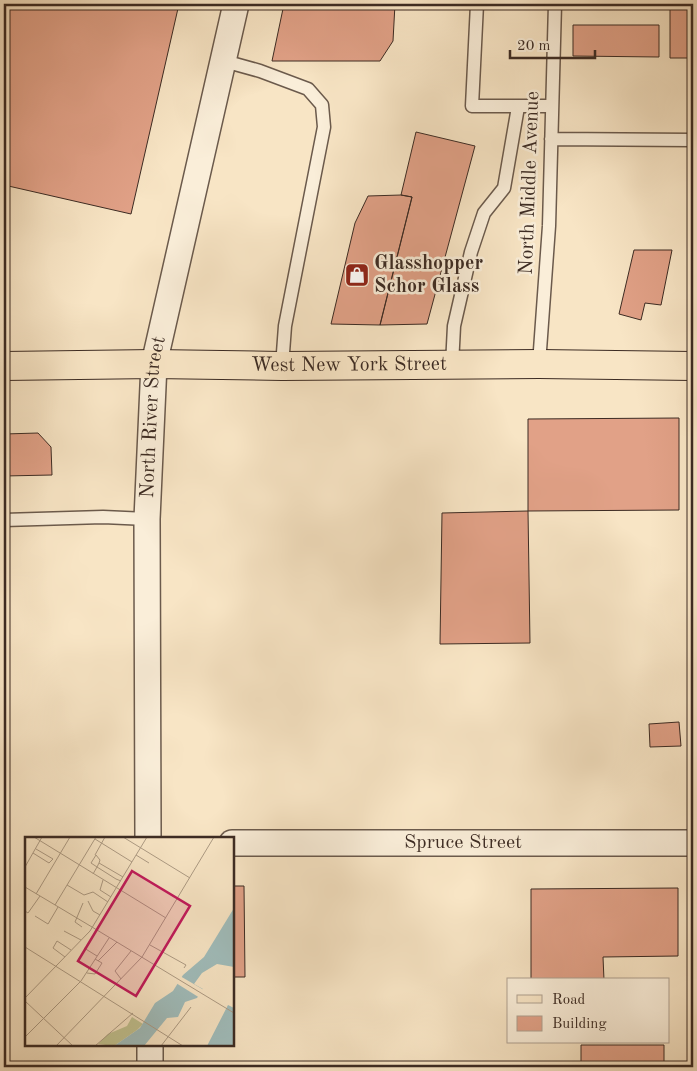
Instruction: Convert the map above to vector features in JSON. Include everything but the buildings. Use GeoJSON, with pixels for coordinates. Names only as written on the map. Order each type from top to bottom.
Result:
{"type":"FeatureCollection","features":[{"type":"Feature","properties":{"kind":"main road","name":"West New York Street"},"geometry":{"type":"LineString","coordinates":[[4,366],[154,364],[282,366],[539,364],[693,366]]}},
{"type":"Feature","properties":{"kind":"street","name":"North River Street"},"geometry":{"type":"LineString","coordinates":[[148,837],[148,519],[154,364],[236,4]]}},
{"type":"Feature","properties":{"kind":"street","name":"Spruce Street"},"geometry":{"type":"LineString","coordinates":[[234,843],[693,842]]}},
{"type":"Feature","properties":{"kind":"street"},"geometry":{"type":"LineString","coordinates":[[150,1046],[150,1067]]}},
{"type":"Feature","properties":{"kind":"lane"},"geometry":{"type":"LineString","coordinates":[[477,4],[472,106],[552,106]]}},
{"type":"Feature","properties":{"kind":"lane","name":"North Middle Avenue"},"geometry":{"type":"LineString","coordinates":[[539,364],[549,226],[555,4]]}},
{"type":"Feature","properties":{"kind":"lane"},"geometry":{"type":"LineString","coordinates":[[224,61],[260,71],[308,89],[322,105],[324,127],[284,326],[282,366]]}},
{"type":"Feature","properties":{"kind":"lane"},"geometry":{"type":"LineString","coordinates":[[452,365],[454,326],[471,252],[484,213],[504,188],[518,106]]}},
{"type":"Feature","properties":{"kind":"lane"},"geometry":{"type":"LineString","coordinates":[[551,139],[693,140]]}},
{"type":"Feature","properties":{"kind":"lane"},"geometry":{"type":"LineString","coordinates":[[4,520],[103,517],[148,519]]}},
{"type":"Feature","properties":{"kind":"place","name":"Glasshopper Schor Glass"},"geometry":{"type":"Point","coordinates":[357,275]}}]}
